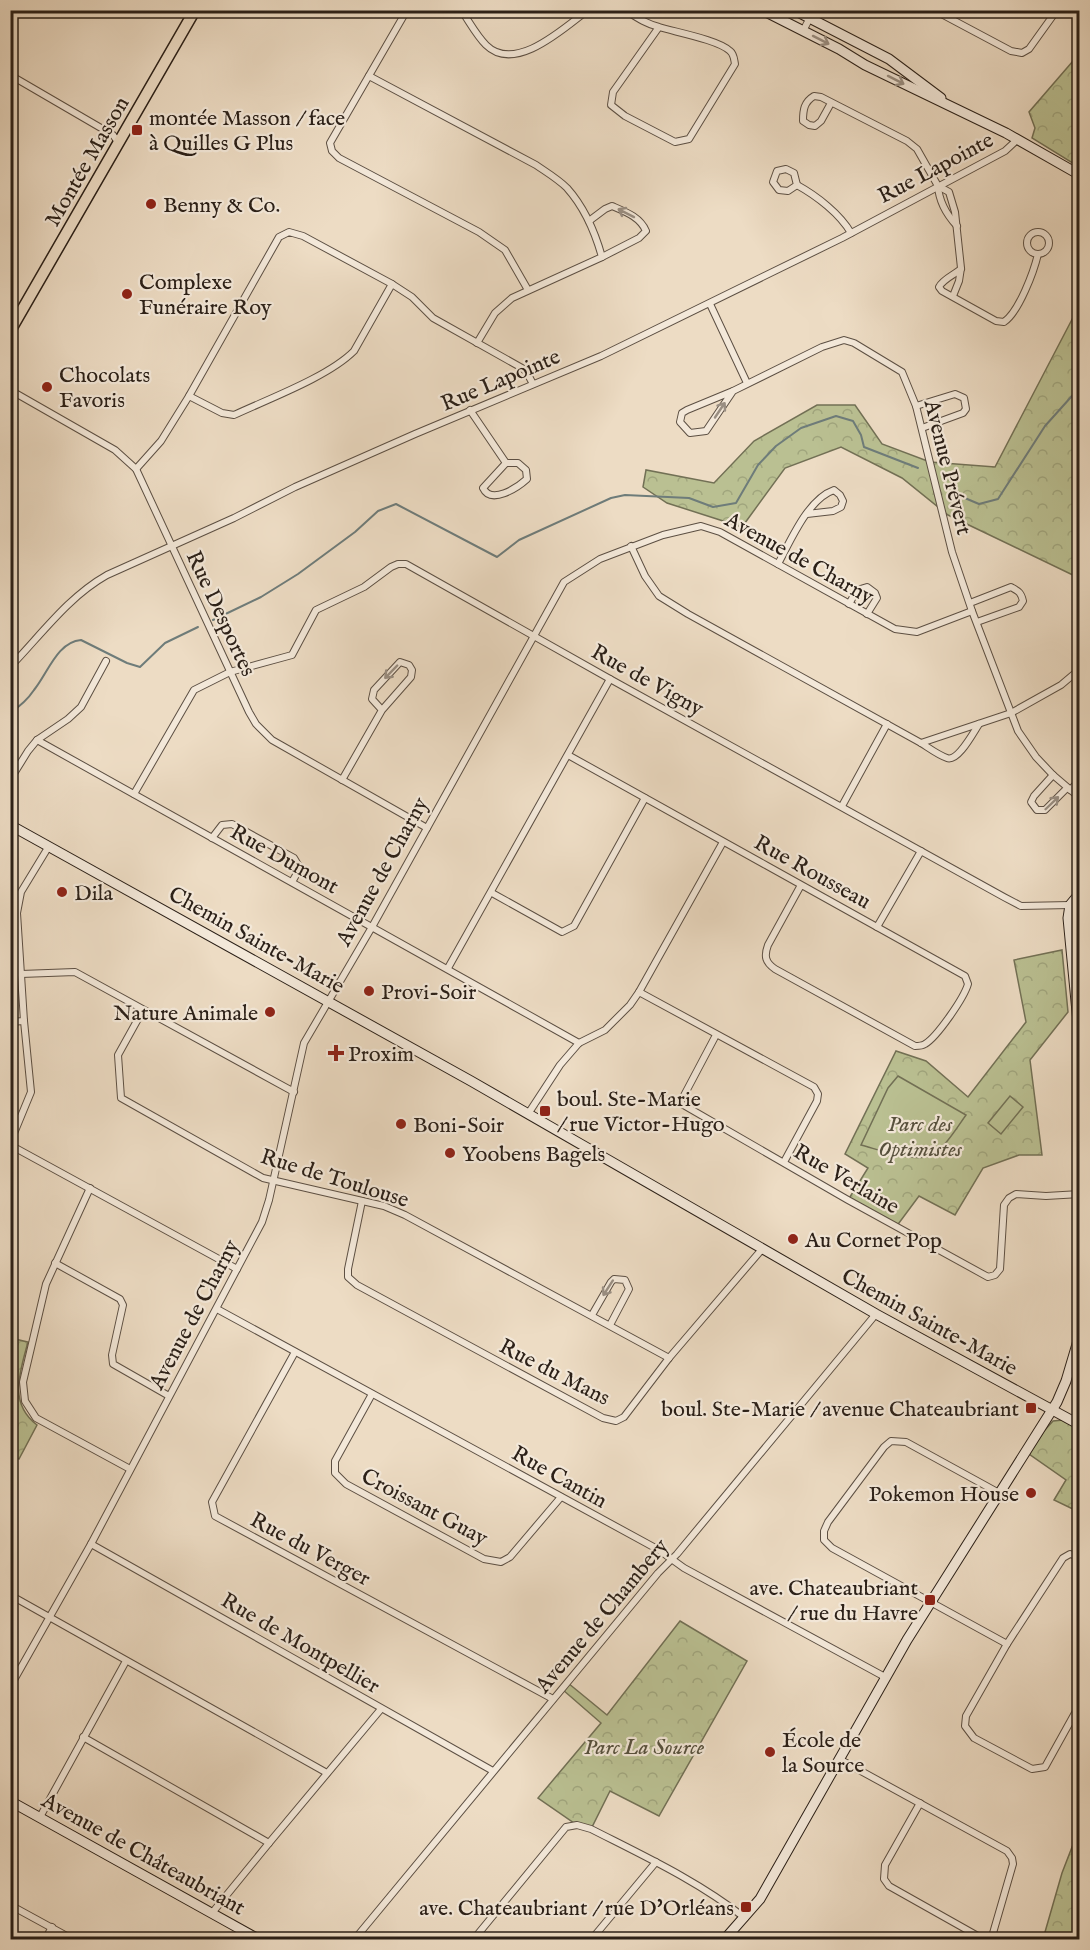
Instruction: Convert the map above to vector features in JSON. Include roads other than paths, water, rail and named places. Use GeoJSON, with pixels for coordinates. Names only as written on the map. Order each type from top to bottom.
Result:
{"type":"FeatureCollection","features":[{"type":"Feature","properties":{"kind":"main road","name":"Montée Masson"},"geometry":{"type":"LineString","coordinates":[[10,331],[195,10]]}},
{"type":"Feature","properties":{"kind":"street"},"geometry":{"type":"LineString","coordinates":[[10,24],[19,10]]}},
{"type":"Feature","properties":{"kind":"street"},"geometry":{"type":"LineString","coordinates":[[407,10],[330,143],[332,151],[339,158],[479,232],[505,250],[528,290]]}},
{"type":"Feature","properties":{"kind":"street"},"geometry":{"type":"LineString","coordinates":[[461,10],[487,46],[502,53],[517,55],[533,49],[588,10]]}},
{"type":"Feature","properties":{"kind":"street"},"geometry":{"type":"LineString","coordinates":[[625,10],[640,20],[720,45],[731,51],[734,57],[735,64],[689,139],[675,142],[625,116],[611,105],[613,92],[659,27]]}},
{"type":"Feature","properties":{"kind":"street"},"geometry":{"type":"LineString","coordinates":[[762,10],[839,49],[865,65],[927,96],[947,103],[1080,174]]}},
{"type":"Feature","properties":{"kind":"street"},"geometry":{"type":"LineString","coordinates":[[934,10],[1011,51],[1022,53],[1029,49],[1057,10]]}},
{"type":"Feature","properties":{"kind":"street"},"geometry":{"type":"LineString","coordinates":[[799,29],[805,13],[893,61],[947,103]]}},
{"type":"Feature","properties":{"kind":"street"},"geometry":{"type":"LineString","coordinates":[[10,75],[114,135],[118,142]]}},
{"type":"Feature","properties":{"kind":"street"},"geometry":{"type":"LineString","coordinates":[[369,76],[536,165],[567,189],[589,221],[602,257]]}},
{"type":"Feature","properties":{"kind":"street"},"geometry":{"type":"LineString","coordinates":[[831,103],[821,121],[815,126],[802,121],[803,110],[808,100],[814,96],[821,97],[907,141],[917,149],[938,186],[950,195],[956,212],[961,268],[959,281],[952,296]]}},
{"type":"Feature","properties":{"kind":"street","name":"Rue Lapointe"},"geometry":{"type":"LineString","coordinates":[[10,667],[89,585],[107,575],[288,490],[601,356],[710,304],[851,233],[1005,151],[1018,140]]}},
{"type":"Feature","properties":{"kind":"street"},"geometry":{"type":"LineString","coordinates":[[797,185],[811,193],[844,223],[851,233]]}},
{"type":"Feature","properties":{"kind":"street"},"geometry":{"type":"LineString","coordinates":[[938,186],[939,198],[948,216],[957,226]]}},
{"type":"Feature","properties":{"kind":"street"},"geometry":{"type":"LineString","coordinates":[[477,343],[495,313],[512,298],[602,257],[639,238],[646,231],[643,223],[612,206],[605,208],[589,221]]}},
{"type":"Feature","properties":{"kind":"street"},"geometry":{"type":"LineString","coordinates":[[136,469],[161,441],[279,237],[289,232],[303,236],[392,284],[412,297],[433,318],[522,368],[533,384]]}},
{"type":"Feature","properties":{"kind":"street"},"geometry":{"type":"LineString","coordinates":[[961,268],[941,282],[939,287],[942,291],[996,321],[1004,322],[1013,314],[1038,254]]}},
{"type":"Feature","properties":{"kind":"street"},"geometry":{"type":"LineString","coordinates":[[189,396],[222,413],[234,415],[327,371],[354,351],[392,284]]}},
{"type":"Feature","properties":{"kind":"street"},"geometry":{"type":"LineString","coordinates":[[710,304],[747,383],[687,410],[682,413],[680,422],[690,432],[706,431],[733,391]]}},
{"type":"Feature","properties":{"kind":"street","name":"Avenue Prévert"},"geometry":{"type":"LineString","coordinates":[[747,383],[822,347],[843,340],[854,343],[902,372],[916,406],[952,552],[1018,731],[1036,758],[1080,798]]}},
{"type":"Feature","properties":{"kind":"street","name":"Rue Desportes"},"geometry":{"type":"LineString","coordinates":[[10,390],[115,450],[136,469],[249,712],[264,733],[272,740],[427,828]]}},
{"type":"Feature","properties":{"kind":"street"},"geometry":{"type":"LineString","coordinates":[[916,406],[955,394],[964,398],[966,409],[963,413],[922,428]]}},
{"type":"Feature","properties":{"kind":"street"},"geometry":{"type":"LineString","coordinates":[[470,411],[506,463]]}},
{"type":"Feature","properties":{"kind":"street"},"geometry":{"type":"LineString","coordinates":[[506,463],[518,463],[526,470],[527,479],[499,495],[490,496],[483,488],[506,463]]}},
{"type":"Feature","properties":{"kind":"street"},"geometry":{"type":"LineString","coordinates":[[778,564],[807,514],[823,494],[834,490],[843,501],[841,507],[833,511],[807,514]]}},
{"type":"Feature","properties":{"kind":"street","name":"Avenue de Charny"},"geometry":{"type":"LineString","coordinates":[[10,1687],[91,1544],[246,1256],[262,1222],[304,1043],[372,927],[564,582],[600,559],[630,546],[701,526],[720,532],[895,629],[917,632],[972,611]]}},
{"type":"Feature","properties":{"kind":"street"},"geometry":{"type":"LineString","coordinates":[[630,546],[645,576],[659,596],[948,759],[955,759],[979,724]]}},
{"type":"Feature","properties":{"kind":"street","name":"Rue de Vigny"},"geometry":{"type":"LineString","coordinates":[[230,672],[292,655],[316,610],[364,587],[391,567],[406,564],[610,680],[1021,906],[1070,905]]}},
{"type":"Feature","properties":{"kind":"street"},"geometry":{"type":"LineString","coordinates":[[849,604],[857,590],[867,587],[875,593],[877,598],[867,614]]}},
{"type":"Feature","properties":{"kind":"street"},"geometry":{"type":"LineString","coordinates":[[970,603],[1011,587],[1019,591],[1022,596],[1023,601],[1019,607],[976,622]]}},
{"type":"Feature","properties":{"kind":"street"},"geometry":{"type":"LineString","coordinates":[[10,780],[37,740],[68,719],[81,707],[106,661]]}},
{"type":"Feature","properties":{"kind":"street"},"geometry":{"type":"LineString","coordinates":[[342,780],[382,710],[411,677],[412,670],[409,665],[400,662],[374,690],[372,699],[382,710]]}},
{"type":"Feature","properties":{"kind":"street"},"geometry":{"type":"LineString","coordinates":[[921,743],[1011,713],[1061,685],[1080,669]]}},
{"type":"Feature","properties":{"kind":"street"},"geometry":{"type":"LineString","coordinates":[[134,794],[194,690],[230,672]]}},
{"type":"Feature","properties":{"kind":"street"},"geometry":{"type":"LineString","coordinates":[[448,968],[610,680]]}},
{"type":"Feature","properties":{"kind":"street"},"geometry":{"type":"LineString","coordinates":[[842,806],[887,724]]}},
{"type":"Feature","properties":{"kind":"street","name":"Rue Dumont"},"geometry":{"type":"LineString","coordinates":[[37,740],[579,1043]]}},
{"type":"Feature","properties":{"kind":"street","name":"Rue Rousseau"},"geometry":{"type":"LineString","coordinates":[[568,755],[965,976],[968,984],[965,995],[924,1045],[915,1047],[767,963],[765,954],[768,945],[801,885]]}},
{"type":"Feature","properties":{"kind":"street"},"geometry":{"type":"LineString","coordinates":[[1053,775],[1031,802],[1037,810],[1045,810],[1080,780]]}},
{"type":"Feature","properties":{"kind":"street"},"geometry":{"type":"LineString","coordinates":[[492,893],[562,932],[570,929],[574,926],[645,798]]}},
{"type":"Feature","properties":{"kind":"street"},"geometry":{"type":"LineString","coordinates":[[212,838],[222,825],[232,824],[294,858],[300,867],[292,882]]}},
{"type":"Feature","properties":{"kind":"street","name":"Chemin Sainte-Marie"},"geometry":{"type":"LineString","coordinates":[[10,825],[328,1000],[876,1314],[1080,1425]]}},
{"type":"Feature","properties":{"kind":"street"},"geometry":{"type":"LineString","coordinates":[[528,1114],[560,1065],[579,1043],[605,1030],[630,1005],[723,842]]}},
{"type":"Feature","properties":{"kind":"street"},"geometry":{"type":"LineString","coordinates":[[49,846],[21,892],[17,913],[31,1092],[10,1144],[237,1269]]}},
{"type":"Feature","properties":{"kind":"street"},"geometry":{"type":"LineString","coordinates":[[878,927],[921,851]]}},
{"type":"Feature","properties":{"kind":"street"},"geometry":{"type":"LineString","coordinates":[[1080,893],[1070,905],[1068,918],[1080,1043]]}},
{"type":"Feature","properties":{"kind":"street"},"geometry":{"type":"LineString","coordinates":[[21,974],[75,972],[294,1092]]}},
{"type":"Feature","properties":{"kind":"street"},"geometry":{"type":"LineString","coordinates":[[639,992],[814,1087],[818,1094],[816,1101],[783,1162]]}},
{"type":"Feature","properties":{"kind":"street","name":"Rue de Toulouse"},"geometry":{"type":"LineString","coordinates":[[143,1010],[118,1055],[121,1098],[263,1178],[384,1206],[405,1215],[669,1358]]}},
{"type":"Feature","properties":{"kind":"street"},"geometry":{"type":"LineString","coordinates":[[10,1022],[24,1021]]}},
{"type":"Feature","properties":{"kind":"street","name":"Rue Verlaine"},"geometry":{"type":"LineString","coordinates":[[716,1035],[680,1103],[852,1203],[988,1277],[995,1275],[1000,1269],[1004,1204],[1009,1198],[1016,1194],[1046,1196],[1080,1194]]}},
{"type":"Feature","properties":{"kind":"street"},"geometry":{"type":"LineString","coordinates":[[90,1188],[46,1284],[24,1382],[25,1401],[36,1418],[130,1469]]}},
{"type":"Feature","properties":{"kind":"street","name":"Rue du Mans"},"geometry":{"type":"LineString","coordinates":[[362,1202],[348,1269],[348,1277],[357,1286],[603,1418],[616,1421],[624,1417],[669,1358],[763,1248]]}},
{"type":"Feature","properties":{"kind":"street"},"geometry":{"type":"LineString","coordinates":[[55,1263],[120,1299],[123,1305],[112,1355],[113,1364],[170,1396]]}},
{"type":"Feature","properties":{"kind":"street"},"geometry":{"type":"LineString","coordinates":[[592,1315],[610,1282],[614,1279],[625,1280],[629,1289],[610,1325]]}},
{"type":"Feature","properties":{"kind":"street","name":"Rue Cantin"},"geometry":{"type":"LineString","coordinates":[[217,1309],[885,1677]]}},
{"type":"Feature","properties":{"kind":"street","name":"Avenue de Chambery"},"geometry":{"type":"LineString","coordinates":[[354,1940],[876,1314]]}},
{"type":"Feature","properties":{"kind":"street"},"geometry":{"type":"LineString","coordinates":[[724,1940],[745,1918],[771,1882],[930,1601],[1052,1411],[1066,1381],[1080,1334]]}},
{"type":"Feature","properties":{"kind":"street","name":"Rue du Verger"},"geometry":{"type":"LineString","coordinates":[[295,1352],[212,1502],[215,1516],[553,1699]]}},
{"type":"Feature","properties":{"kind":"street","name":"Croissant Guay"},"geometry":{"type":"LineString","coordinates":[[372,1394],[335,1461],[335,1473],[346,1484],[484,1559],[501,1562],[510,1557],[561,1497]]}},
{"type":"Feature","properties":{"kind":"street"},"geometry":{"type":"LineString","coordinates":[[999,1493],[906,1442],[891,1441],[884,1447],[828,1522],[824,1531],[824,1540],[832,1548],[1007,1644]]}},
{"type":"Feature","properties":{"kind":"street","name":"Rue de Montpellier"},"geometry":{"type":"LineString","coordinates":[[91,1544],[493,1771]]}},
{"type":"Feature","properties":{"kind":"street"},"geometry":{"type":"LineString","coordinates":[[1080,1557],[1070,1554],[1063,1558],[1007,1644],[966,1716],[965,1726],[974,1738],[1032,1769],[1045,1767],[1080,1704]]}},
{"type":"Feature","properties":{"kind":"street"},"geometry":{"type":"LineString","coordinates":[[10,1595],[327,1773]]}},
{"type":"Feature","properties":{"kind":"street"},"geometry":{"type":"LineString","coordinates":[[40,1817],[126,1661]]}},
{"type":"Feature","properties":{"kind":"street"},"geometry":{"type":"LineString","coordinates":[[212,1913],[381,1709]]}},
{"type":"Feature","properties":{"kind":"street"},"geometry":{"type":"LineString","coordinates":[[83,1737],[269,1843]]}},
{"type":"Feature","properties":{"kind":"street"},"geometry":{"type":"LineString","coordinates":[[839,1759],[1007,1851],[1012,1858],[1012,1864],[991,1940]]}},
{"type":"Feature","properties":{"kind":"street","name":"Avenue de Châteaubriant"},"geometry":{"type":"LineString","coordinates":[[10,1801],[260,1940]]}},
{"type":"Feature","properties":{"kind":"street"},"geometry":{"type":"LineString","coordinates":[[920,1803],[885,1865],[884,1879],[889,1886],[985,1940]]}},
{"type":"Feature","properties":{"kind":"street"},"geometry":{"type":"LineString","coordinates":[[473,1940],[567,1827],[577,1825],[591,1829],[656,1862],[709,1892],[745,1918]]}},
{"type":"Feature","properties":{"kind":"street"},"geometry":{"type":"LineString","coordinates":[[591,1940],[656,1862]]}},
{"type":"Feature","properties":{"kind":"street"},"geometry":{"type":"LineString","coordinates":[[10,1905],[74,1940]]}},
{"type":"Feature","properties":{"kind":"street"},"geometry":{"type":"LineString","coordinates":[[45,1940],[52,1927]]}},
{"type":"Feature","properties":{"kind":"waterway"},"geometry":{"type":"LineString","coordinates":[[953,493],[979,504],[998,499],[1045,426],[1080,387]]}},
{"type":"Feature","properties":{"kind":"waterway"},"geometry":{"type":"LineString","coordinates":[[213,620],[261,597],[298,574],[355,532],[378,511],[396,504],[497,557],[519,540],[611,498],[625,495],[689,498],[713,507],[736,503],[758,465],[776,446],[801,428],[836,416],[853,421],[861,435],[864,447],[918,468]]}},
{"type":"Feature","properties":{"kind":"waterway"},"geometry":{"type":"LineString","coordinates":[[10,713],[29,697],[59,652],[73,642],[81,640],[140,667],[165,643],[198,627]]}},
{"type":"Feature","properties":{"kind":"place","name":"montée Masson / face à Quilles G Plus"},"geometry":{"type":"Point","coordinates":[137,130]}},
{"type":"Feature","properties":{"kind":"place","name":"Benny & Co."},"geometry":{"type":"Point","coordinates":[151,204]}},
{"type":"Feature","properties":{"kind":"place","name":"Complexe Funéraire Roy"},"geometry":{"type":"Point","coordinates":[127,294]}},
{"type":"Feature","properties":{"kind":"place","name":"Chocolats Favoris"},"geometry":{"type":"Point","coordinates":[47,387]}},
{"type":"Feature","properties":{"kind":"place","name":"Dila"},"geometry":{"type":"Point","coordinates":[62,892]}},
{"type":"Feature","properties":{"kind":"place","name":"Provi-Soir"},"geometry":{"type":"Point","coordinates":[369,991]}},
{"type":"Feature","properties":{"kind":"place","name":"Nature Animale"},"geometry":{"type":"Point","coordinates":[270,1012]}},
{"type":"Feature","properties":{"kind":"place","name":"Proxim"},"geometry":{"type":"Point","coordinates":[336,1053]}},
{"type":"Feature","properties":{"kind":"place","name":"boul. Ste-Marie / rue Victor-Hugo"},"geometry":{"type":"Point","coordinates":[545,1111]}},
{"type":"Feature","properties":{"kind":"place","name":"Boni-Soir"},"geometry":{"type":"Point","coordinates":[401,1124]}},
{"type":"Feature","properties":{"kind":"place","name":"Yoobens Bagels"},"geometry":{"type":"Point","coordinates":[450,1153]}},
{"type":"Feature","properties":{"kind":"place","name":"Au Cornet Pop"},"geometry":{"type":"Point","coordinates":[793,1239]}},
{"type":"Feature","properties":{"kind":"place","name":"boul. Ste-Marie / avenue Chateaubriant"},"geometry":{"type":"Point","coordinates":[1031,1408]}},
{"type":"Feature","properties":{"kind":"place","name":"Pokemon House"},"geometry":{"type":"Point","coordinates":[1031,1493]}},
{"type":"Feature","properties":{"kind":"place","name":"ave. Chateaubriant / rue du Havre"},"geometry":{"type":"Point","coordinates":[930,1600]}},
{"type":"Feature","properties":{"kind":"place","name":"École de la Source"},"geometry":{"type":"Point","coordinates":[770,1752]}},
{"type":"Feature","properties":{"kind":"place","name":"ave. Chateaubriant / rue D'Orléans"},"geometry":{"type":"Point","coordinates":[746,1907]}},
{"type":"Feature","properties":{"kind":"park label","name":"Parc des Optimistes"},"geometry":{"type":"Point","coordinates":[920,1136]}},
{"type":"Feature","properties":{"kind":"park label","name":"Parc La Source"},"geometry":{"type":"Point","coordinates":[644,1746]}}]}
